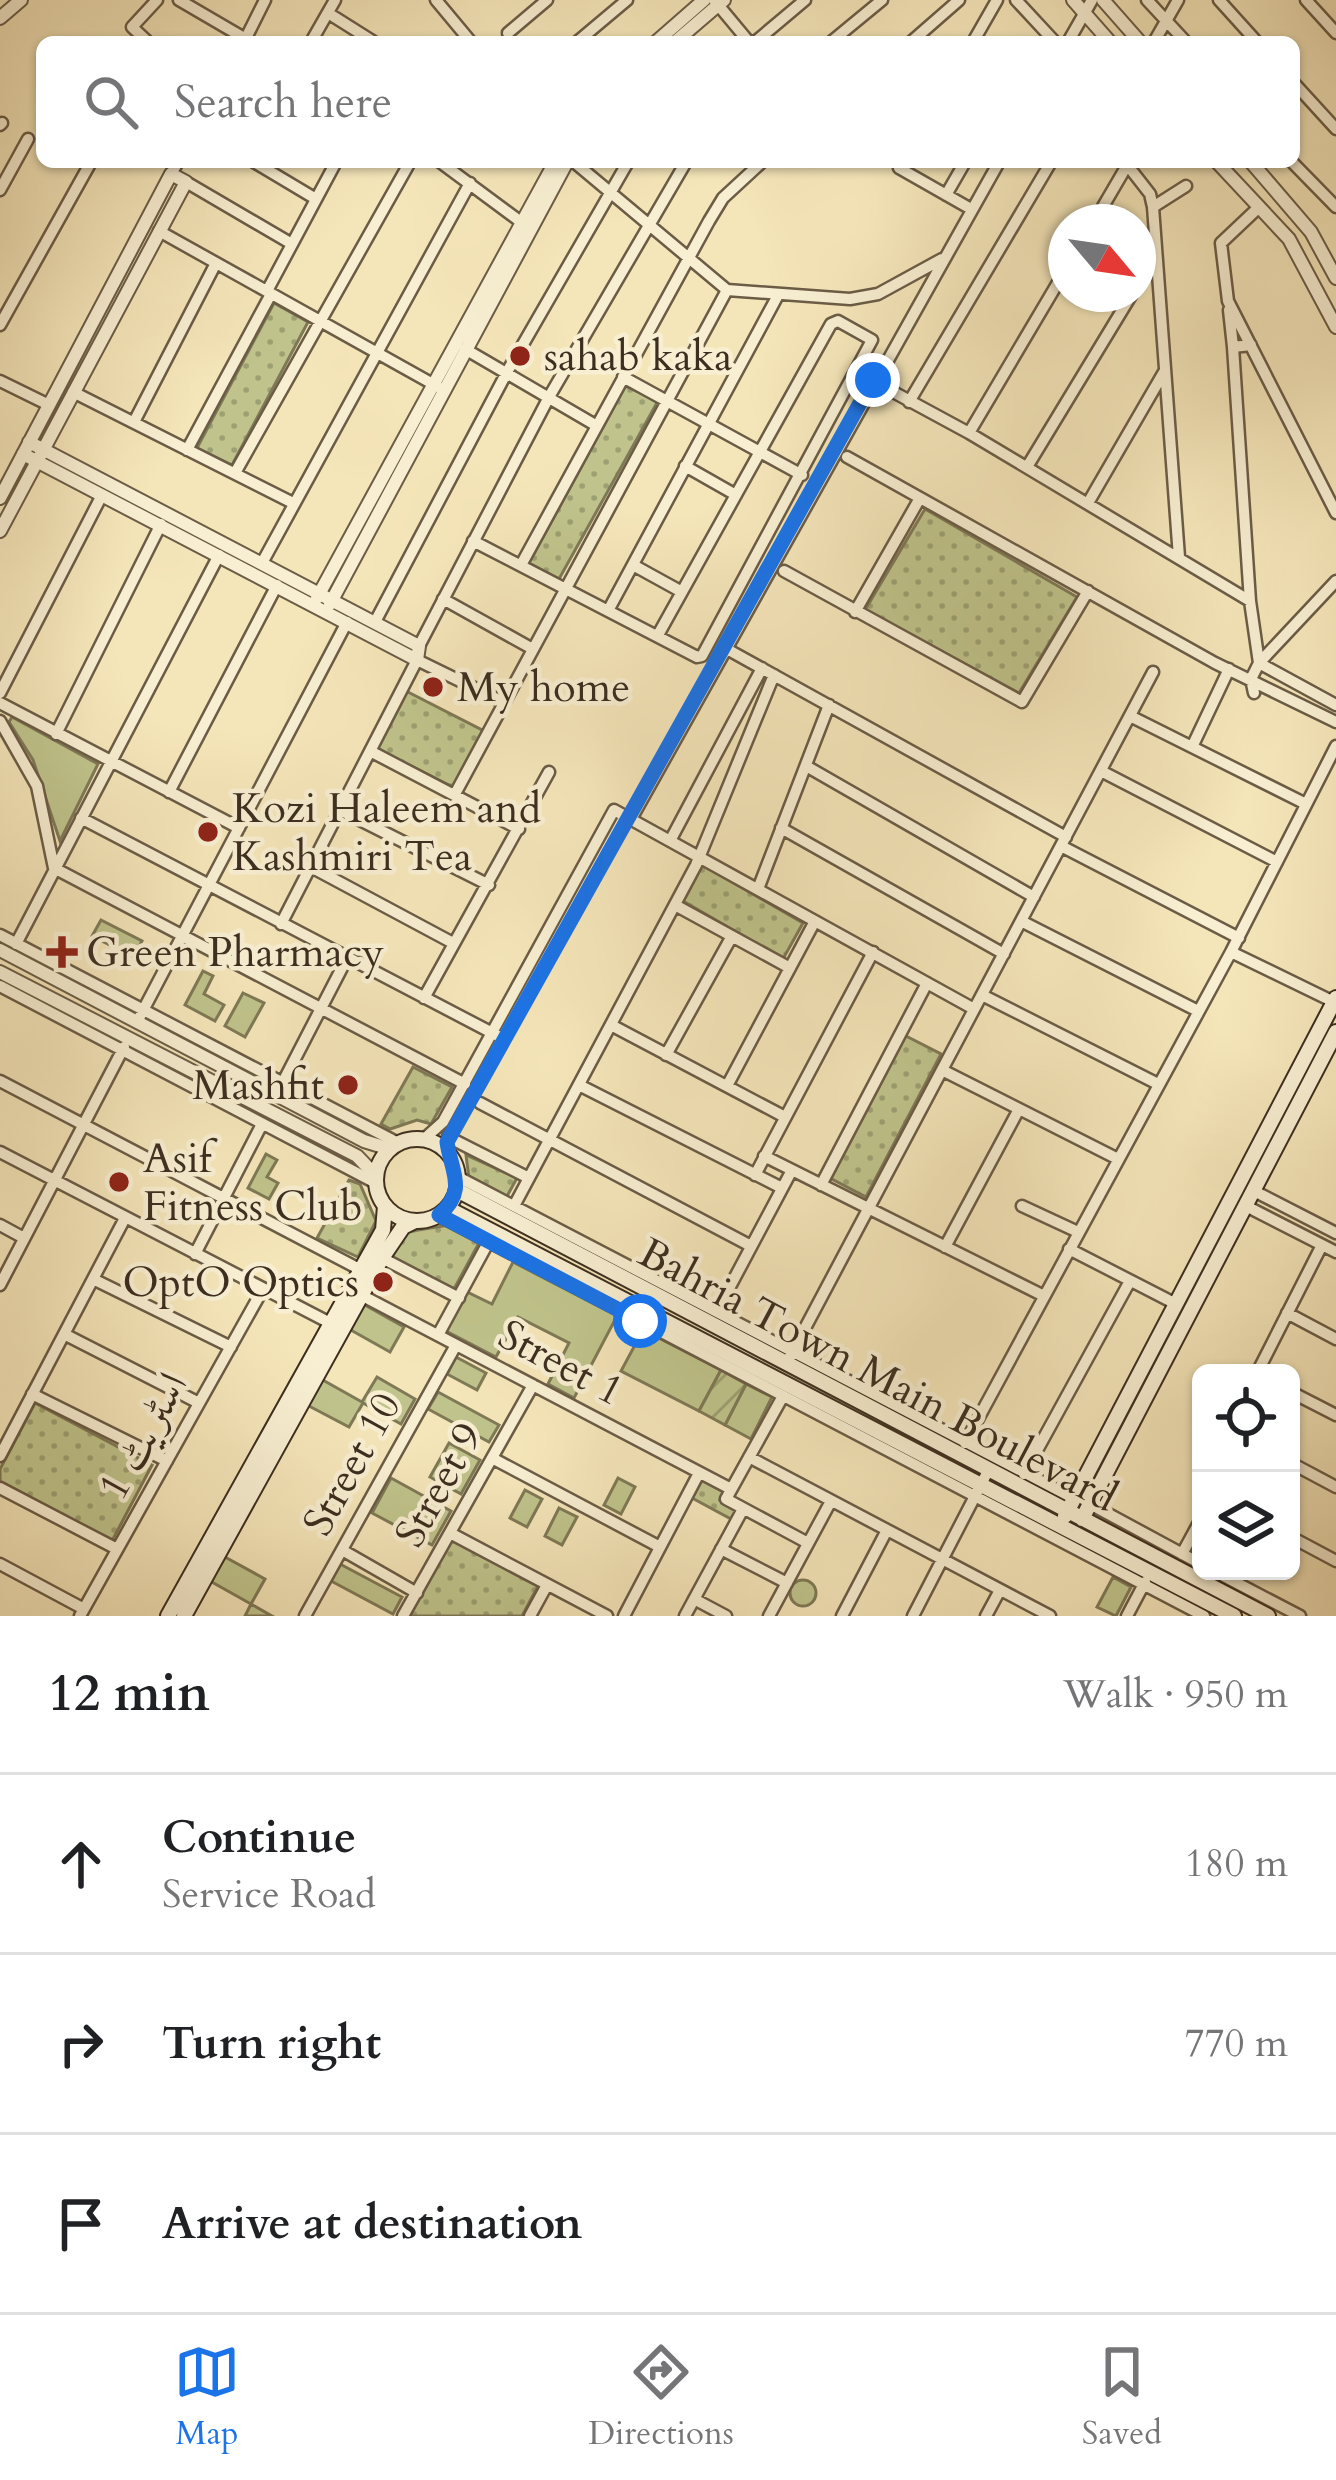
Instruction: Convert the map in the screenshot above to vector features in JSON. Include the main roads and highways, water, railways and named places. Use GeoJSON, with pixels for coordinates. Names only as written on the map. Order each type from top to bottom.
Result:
{"type":"FeatureCollection","features":[{"type":"Feature","properties":{"kind":"main road"},"geometry":{"type":"LineString","coordinates":[[1070,1513],[1335,1000]]}},
{"type":"Feature","properties":{"kind":"main road"},"geometry":{"type":"LineString","coordinates":[[1070,1513],[1085,1505],[1112,1462],[1336,1032]]}},
{"type":"Feature","properties":{"kind":"main road"},"geometry":{"type":"LineString","coordinates":[[168,1616],[337,1326],[403,1227],[443,1211],[458,1184],[448,1145],[424,1139],[394,1146],[376,1180],[386,1225],[337,1326],[184,1616]]}},
{"type":"Feature","properties":{"kind":"main road","name":"Bahria Town Main Boulevard"},"geometry":{"type":"LineString","coordinates":[[458,1184],[789,1358],[982,1484]]}},
{"type":"Feature","properties":{"kind":"main road"},"geometry":{"type":"LineString","coordinates":[[385,1206],[415,1221]]}},
{"type":"Feature","properties":{"kind":"main road","name":"Bahria Town Main Boulevard"},"geometry":{"type":"LineString","coordinates":[[443,1211],[781,1390],[982,1484],[1070,1513],[1268,1616]]}},
{"type":"Feature","properties":{"kind":"main road"},"geometry":{"type":"LineString","coordinates":[[1070,1513],[1112,1462]]}},
{"type":"Feature","properties":{"kind":"main road","name":"Bahria Town Main Boulevard"},"geometry":{"type":"LineString","coordinates":[[1070,1513],[1147,1578],[1208,1613],[1234,1616]]}},
{"type":"Feature","properties":{"kind":"place","name":"sahab kaka"},"geometry":{"type":"Point","coordinates":[520,356]}},
{"type":"Feature","properties":{"kind":"place","name":"My home"},"geometry":{"type":"Point","coordinates":[433,687]}},
{"type":"Feature","properties":{"kind":"place","name":"Kozi Haleem and Kashmiri Tea"},"geometry":{"type":"Point","coordinates":[208,832]}},
{"type":"Feature","properties":{"kind":"place","name":"Green Pharmacy"},"geometry":{"type":"Point","coordinates":[62,952]}},
{"type":"Feature","properties":{"kind":"place","name":"Mashfit"},"geometry":{"type":"Point","coordinates":[348,1085]}},
{"type":"Feature","properties":{"kind":"place","name":"Asif Fitness Club"},"geometry":{"type":"Point","coordinates":[119,1182]}},
{"type":"Feature","properties":{"kind":"place","name":"OptO Optics"},"geometry":{"type":"Point","coordinates":[383,1282]}}]}
